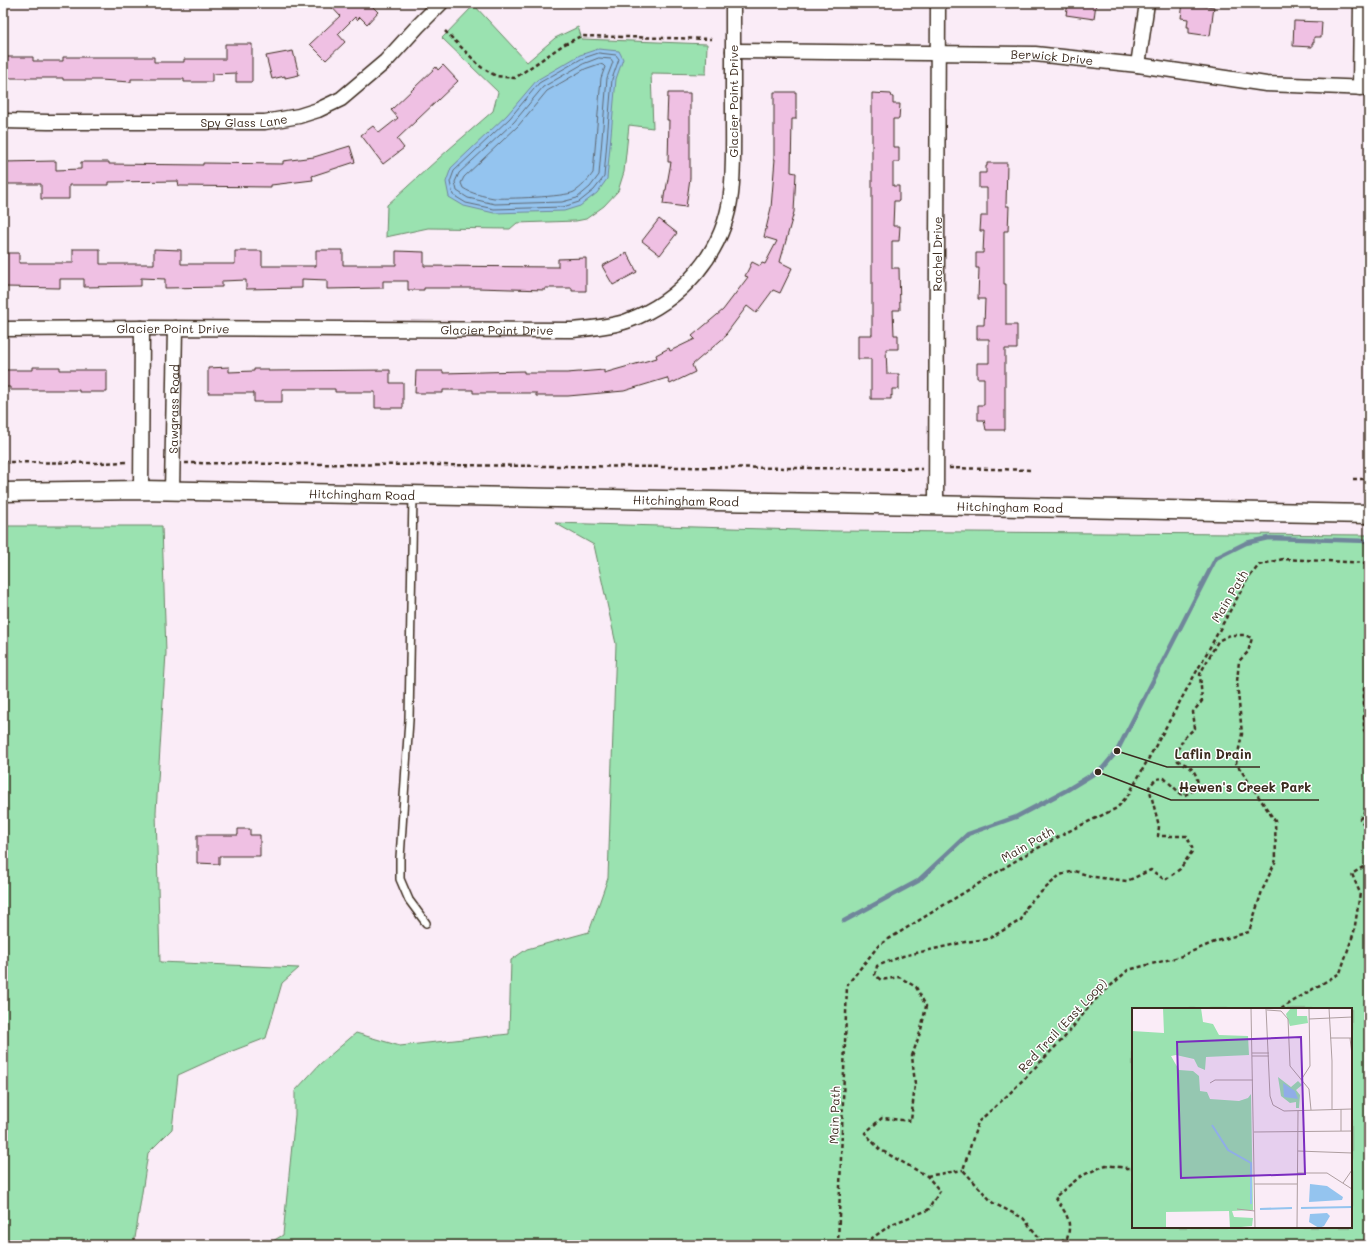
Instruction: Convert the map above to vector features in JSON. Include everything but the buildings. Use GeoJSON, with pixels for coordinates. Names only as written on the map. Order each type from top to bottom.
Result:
{"type":"FeatureCollection","features":[{"type":"Feature","properties":{"kind":"street","name":"Glacier Point Drive"},"geometry":{"type":"LineString","coordinates":[[3,329],[175,328],[573,330],[604,327],[626,321],[646,313],[666,300],[686,284],[702,267],[716,243],[726,220],[731,194],[734,50],[733,3]]}},
{"type":"Feature","properties":{"kind":"street","name":"Rachel Drive"},"geometry":{"type":"LineString","coordinates":[[936,505],[938,3]]}},
{"type":"Feature","properties":{"kind":"street"},"geometry":{"type":"LineString","coordinates":[[1138,65],[1147,3]]}},
{"type":"Feature","properties":{"kind":"street"},"geometry":{"type":"LineString","coordinates":[[1361,3],[1364,88]]}},
{"type":"Feature","properties":{"kind":"street","name":"Spy Glass Lane"},"geometry":{"type":"LineString","coordinates":[[3,121],[265,122],[299,116],[318,110],[341,99],[386,61],[418,26],[433,6]]}},
{"type":"Feature","properties":{"kind":"street","name":"Berwick Drive"},"geometry":{"type":"LineString","coordinates":[[734,50],[1035,54],[1138,65],[1266,84],[1364,88]]}},
{"type":"Feature","properties":{"kind":"street"},"geometry":{"type":"LineString","coordinates":[[141,490],[142,328]]}},
{"type":"Feature","properties":{"kind":"street","name":"Sawgrass Road"},"geometry":{"type":"LineString","coordinates":[[172,491],[175,328]]}},
{"type":"Feature","properties":{"kind":"street","name":"Hitchingham Road"},"geometry":{"type":"LineString","coordinates":[[3,492],[141,490],[1369,514]]}},
{"type":"Feature","properties":{"kind":"lane"},"geometry":{"type":"LineString","coordinates":[[413,495],[409,720],[400,879],[409,900],[426,923]]}},
{"type":"Feature","properties":{"kind":"path"},"geometry":{"type":"LineString","coordinates":[[445,31],[481,67],[496,76],[515,78],[563,45],[582,36],[712,39]]}},
{"type":"Feature","properties":{"kind":"path"},"geometry":{"type":"LineString","coordinates":[[3,462],[131,462]]}},
{"type":"Feature","properties":{"kind":"path"},"geometry":{"type":"LineString","coordinates":[[182,463],[936,468],[1032,470]]}},
{"type":"Feature","properties":{"kind":"path"},"geometry":{"type":"LineString","coordinates":[[1353,479],[1369,479]]}},
{"type":"Feature","properties":{"kind":"path","name":"Main Path"},"geometry":{"type":"LineString","coordinates":[[838,1245],[847,985],[879,945],[1025,855],[1074,828],[1117,808],[1129,794],[1247,580],[1259,565],[1283,559],[1369,563]]}},
{"type":"Feature","properties":{"kind":"path","name":"Red Trail (East Loop)"},"geometry":{"type":"LineString","coordinates":[[867,1245],[868,1241],[892,1224],[928,1210],[940,1191],[927,1176],[879,1149],[865,1133],[882,1118],[911,1120],[914,1084],[912,1056],[921,1030],[926,1006],[916,987],[899,977],[881,980],[875,975],[877,966],[903,956],[965,942],[988,939],[1021,920],[1028,904],[1060,875],[1074,871],[1094,877],[1127,881],[1151,870],[1165,880],[1180,869],[1193,850],[1187,836],[1158,836],[1159,826],[1149,787],[1156,779],[1164,778],[1183,796],[1198,788],[1198,780],[1189,765],[1178,761],[1176,753],[1184,738],[1195,728],[1193,712],[1202,701],[1200,674],[1218,640],[1230,635],[1245,635],[1252,638],[1248,652],[1239,661],[1237,682],[1242,734],[1236,763],[1275,821],[1276,860],[1262,891],[1249,932],[1217,941],[1179,957],[1128,970],[1093,1002],[1064,1038],[1008,1095],[978,1122],[963,1170]]}},
{"type":"Feature","properties":{"kind":"path"},"geometry":{"type":"LineString","coordinates":[[1369,682],[1364,688],[1364,730],[1369,736]]}},
{"type":"Feature","properties":{"kind":"path"},"geometry":{"type":"LineString","coordinates":[[1369,804],[1360,819],[1369,832]]}},
{"type":"Feature","properties":{"kind":"path"},"geometry":{"type":"LineString","coordinates":[[1283,1008],[1302,995],[1340,974],[1354,932],[1360,893],[1352,874],[1369,863]]}},
{"type":"Feature","properties":{"kind":"path"},"geometry":{"type":"LineString","coordinates":[[1068,1245],[1067,1239],[1070,1229],[1068,1218],[1054,1197],[1081,1176],[1106,1165],[1132,1169]]}},
{"type":"Feature","properties":{"kind":"path"},"geometry":{"type":"LineString","coordinates":[[927,1176],[963,1170],[993,1203],[1023,1218],[1042,1242],[1056,1244],[1067,1239]]}},
{"type":"Feature","properties":{"kind":"green space"},"geometry":{"type":"Polygon","coordinates":[[[474,5],[527,62],[555,38],[578,27],[582,39],[707,44],[706,74],[651,73],[653,128],[629,125],[624,172],[618,191],[604,206],[586,219],[576,221],[517,223],[510,229],[428,228],[386,237],[387,205],[493,111],[498,92],[442,38],[474,5]]]}},
{"type":"Feature","properties":{"kind":"green space"},"geometry":{"type":"Polygon","coordinates":[[[555,523],[835,531],[1369,535],[1369,1245],[266,1245],[283,1235],[295,1115],[295,1091],[320,1064],[356,1033],[400,1046],[509,1034],[511,960],[527,949],[589,932],[608,878],[616,644],[594,545],[555,523]]]}},
{"type":"Feature","properties":{"kind":"green space"},"geometry":{"type":"Polygon","coordinates":[[[3,526],[162,526],[166,653],[156,812],[160,962],[299,968],[282,983],[266,1038],[222,1055],[178,1075],[172,1129],[148,1153],[134,1245],[3,1245],[3,526]]]}},
{"type":"Feature","properties":{"kind":"water"},"geometry":{"type":"Polygon","coordinates":[[[598,49],[619,51],[623,59],[616,79],[607,179],[597,193],[580,206],[564,211],[494,213],[464,206],[449,197],[446,182],[451,168],[507,115],[537,80],[580,55],[598,49]]]}},
{"type":"Feature","properties":{"kind":"waterway"},"geometry":{"type":"LineString","coordinates":[[844,921],[918,881],[968,834],[1016,817],[1067,790],[1103,768],[1117,751],[1216,558],[1246,543],[1268,538],[1369,541]]}},
{"type":"Feature","properties":{"kind":"place","name":"Laflin Drain"},"geometry":{"type":"Point","coordinates":[1117,751]}},
{"type":"Feature","properties":{"kind":"place","name":"Hewen's Creek Park"},"geometry":{"type":"Point","coordinates":[1098,772]}}]}
